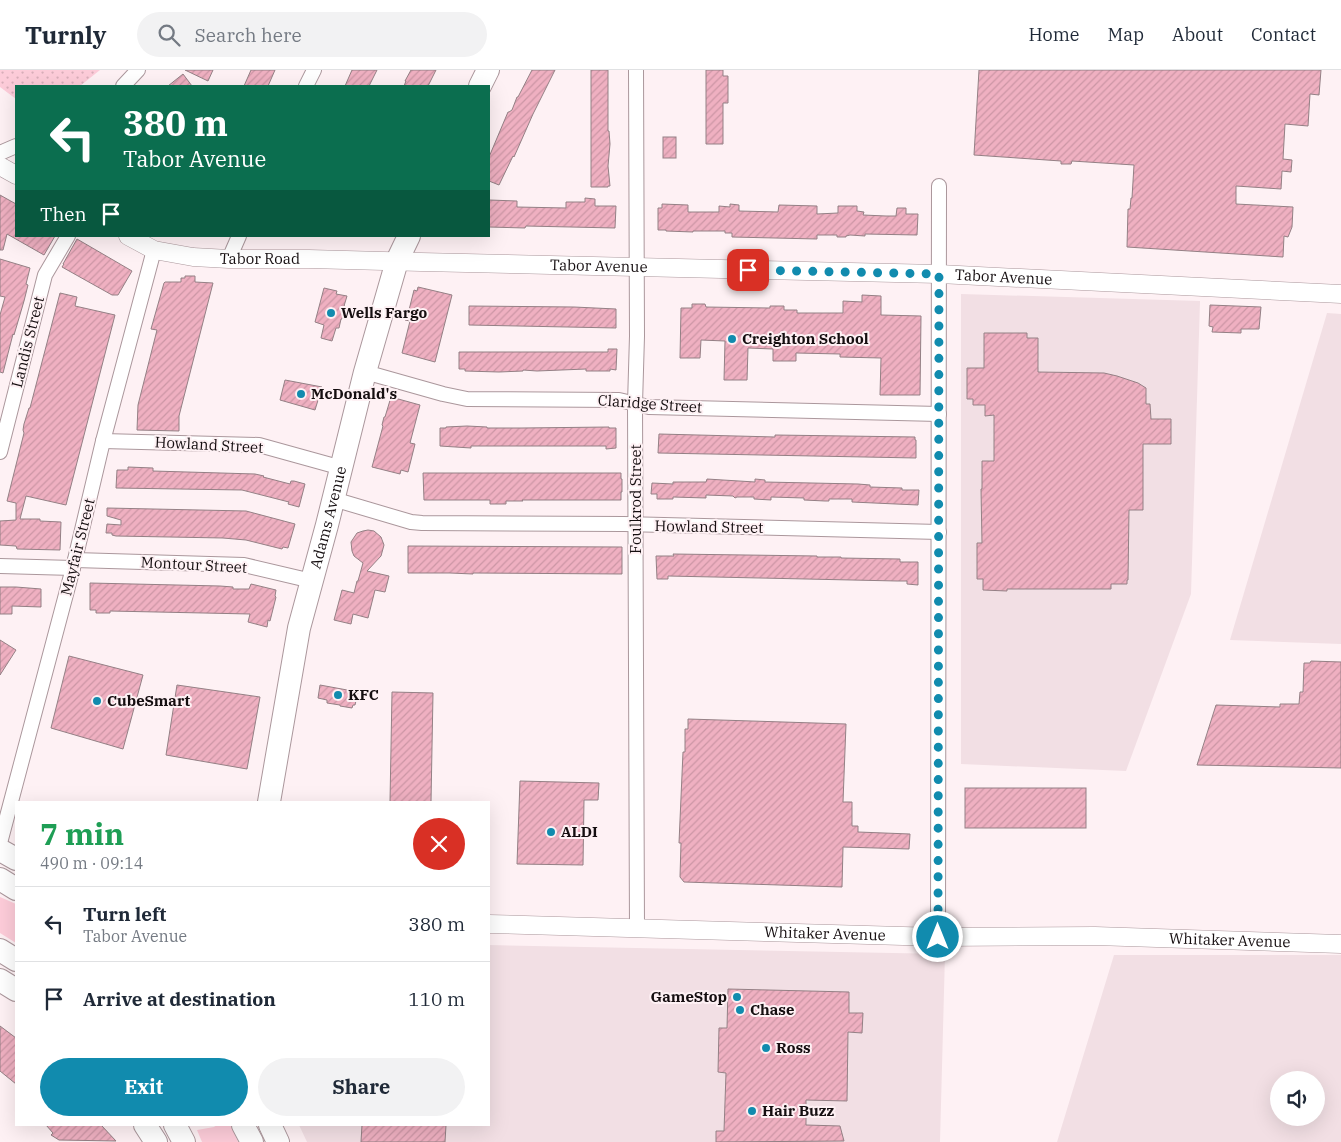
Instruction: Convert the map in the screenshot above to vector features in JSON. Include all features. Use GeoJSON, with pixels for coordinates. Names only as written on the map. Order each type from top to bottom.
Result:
{"type":"FeatureCollection","features":[{"type":"Feature","properties":{"kind":"highway"},"geometry":{"type":"LineString","coordinates":[[480,85],[488,70]]}},
{"type":"Feature","properties":{"kind":"highway","name":"Adams Avenue"},"geometry":{"type":"LineString","coordinates":[[269,801],[300,628],[365,372],[397,261],[409,237]]}},
{"type":"Feature","properties":{"kind":"highway"},"geometry":{"type":"LineString","coordinates":[[0,850],[15,859]]}},
{"type":"Feature","properties":{"kind":"highway"},"geometry":{"type":"LineString","coordinates":[[0,879],[15,888]]}},
{"type":"Feature","properties":{"kind":"highway"},"geometry":{"type":"LineString","coordinates":[[0,950],[15,959]]}},
{"type":"Feature","properties":{"kind":"highway"},"geometry":{"type":"LineString","coordinates":[[0,980],[15,989]]}},
{"type":"Feature","properties":{"kind":"highway"},"geometry":{"type":"LineString","coordinates":[[146,1126],[156,1142]]}},
{"type":"Feature","properties":{"kind":"highway"},"geometry":{"type":"LineString","coordinates":[[176,1126],[184,1142]]}},
{"type":"Feature","properties":{"kind":"highway"},"geometry":{"type":"LineString","coordinates":[[244,1126],[252,1142]]}},
{"type":"Feature","properties":{"kind":"highway"},"geometry":{"type":"LineString","coordinates":[[270,1126],[278,1142]]}},
{"type":"Feature","properties":{"kind":"street"},"geometry":{"type":"LineString","coordinates":[[124,85],[138,70]]}},
{"type":"Feature","properties":{"kind":"street"},"geometry":{"type":"LineString","coordinates":[[306,85],[314,70]]}},
{"type":"Feature","properties":{"kind":"street","name":"Foulkrod Street"},"geometry":{"type":"LineString","coordinates":[[636,70],[637,928]]}},
{"type":"Feature","properties":{"kind":"street"},"geometry":{"type":"LineString","coordinates":[[0,153],[15,146]]}},
{"type":"Feature","properties":{"kind":"street"},"geometry":{"type":"LineString","coordinates":[[0,166],[15,174]]}},
{"type":"Feature","properties":{"kind":"street"},"geometry":{"type":"LineString","coordinates":[[938,937],[939,186]]}},
{"type":"Feature","properties":{"kind":"street","name":"Landis Street"},"geometry":{"type":"LineString","coordinates":[[0,452],[46,275],[67,237]]}},
{"type":"Feature","properties":{"kind":"street","name":"Tabor Road"},"geometry":{"type":"LineString","coordinates":[[130,237],[154,250],[193,257],[397,261]]}},
{"type":"Feature","properties":{"kind":"street"},"geometry":{"type":"LineString","coordinates":[[229,259],[239,237]]}},
{"type":"Feature","properties":{"kind":"street","name":"Mayfair Street"},"geometry":{"type":"LineString","coordinates":[[0,843],[154,250]]}},
{"type":"Feature","properties":{"kind":"street","name":"Tabor Avenue"},"geometry":{"type":"LineString","coordinates":[[397,261],[939,274],[1341,294]]}},
{"type":"Feature","properties":{"kind":"street","name":"Claridge Street"},"geometry":{"type":"LineString","coordinates":[[365,372],[467,399],[619,400],[649,407],[939,414]]}},
{"type":"Feature","properties":{"kind":"street","name":"Howland Street"},"geometry":{"type":"LineString","coordinates":[[103,441],[259,444],[342,468]]}},
{"type":"Feature","properties":{"kind":"street","name":"Howland Street"},"geometry":{"type":"LineString","coordinates":[[333,499],[411,522],[422,523],[636,525],[939,532]]}},
{"type":"Feature","properties":{"kind":"street","name":"Montour Street"},"geometry":{"type":"LineString","coordinates":[[0,566],[74,564],[244,565],[312,581]]}},
{"type":"Feature","properties":{"kind":"street","name":"Whitaker Avenue"},"geometry":{"type":"LineString","coordinates":[[490,924],[938,937],[1095,936],[1341,944]]}},
{"type":"Feature","properties":{"kind":"shaded area"},"geometry":{"type":"Polygon","coordinates":[[[0,70],[100,70],[81,85],[15,85],[15,98],[0,87],[0,70]]]}},
{"type":"Feature","properties":{"kind":"shaded area"},"geometry":{"type":"Polygon","coordinates":[[[961,294],[1200,301],[1191,594],[1126,771],[961,764],[961,294]]]}},
{"type":"Feature","properties":{"kind":"shaded area"},"geometry":{"type":"Polygon","coordinates":[[[1327,313],[1341,314],[1341,644],[1230,640],[1327,313]]]}},
{"type":"Feature","properties":{"kind":"shaded area"},"geometry":{"type":"Polygon","coordinates":[[[0,897],[15,904],[15,942],[0,933],[0,897]]]}},
{"type":"Feature","properties":{"kind":"shaded area"},"geometry":{"type":"Polygon","coordinates":[[[490,945],[945,954],[940,1142],[307,1142],[299,1126],[490,1126],[490,945]]]}},
{"type":"Feature","properties":{"kind":"shaded area"},"geometry":{"type":"Polygon","coordinates":[[[1114,955],[1341,955],[1341,1142],[1057,1142],[1114,955]]]}},
{"type":"Feature","properties":{"kind":"shaded area"},"geometry":{"type":"Polygon","coordinates":[[[231,1126],[238,1142],[202,1142],[197,1130],[231,1126]]]}},
{"type":"Feature","properties":{"kind":"building"},"geometry":{"type":"Polygon","coordinates":[[[185,70],[213,70],[208,81],[185,70]]]}},
{"type":"Feature","properties":{"kind":"building"},"geometry":{"type":"Polygon","coordinates":[[[251,70],[275,70],[268,85],[244,85],[251,70]]]}},
{"type":"Feature","properties":{"kind":"building"},"geometry":{"type":"Polygon","coordinates":[[[352,70],[377,70],[370,85],[345,85],[352,70]]]}},
{"type":"Feature","properties":{"kind":"building"},"geometry":{"type":"Polygon","coordinates":[[[411,70],[436,70],[428,85],[404,85],[411,70]]]}},
{"type":"Feature","properties":{"kind":"building"},"geometry":{"type":"Polygon","coordinates":[[[532,70],[555,70],[499,185],[490,181],[490,155],[508,112],[512,110],[532,70]]]}},
{"type":"Feature","properties":{"kind":"building"},"geometry":{"type":"Polygon","coordinates":[[[591,70],[608,70],[608,131],[610,144],[608,166],[610,186],[608,187],[591,187],[591,70]]]}},
{"type":"Feature","properties":{"kind":"building"},"geometry":{"type":"Polygon","coordinates":[[[706,70],[723,70],[723,76],[728,76],[728,103],[723,103],[723,144],[706,144],[706,70]]]}},
{"type":"Feature","properties":{"kind":"building"},"geometry":{"type":"Polygon","coordinates":[[[979,70],[1321,70],[1319,95],[1310,94],[1308,126],[1285,124],[1283,159],[1292,160],[1291,172],[1282,171],[1281,189],[1236,186],[1236,204],[1293,207],[1292,227],[1288,237],[1284,236],[1283,257],[1127,247],[1128,209],[1130,209],[1132,198],[1134,165],[1072,161],[1071,164],[1061,164],[1061,161],[974,155],[979,70]]]}},
{"type":"Feature","properties":{"kind":"building"},"geometry":{"type":"Polygon","coordinates":[[[183,74],[191,85],[169,85],[183,74]]]}},
{"type":"Feature","properties":{"kind":"building"},"geometry":{"type":"Polygon","coordinates":[[[663,137],[676,137],[676,158],[663,158],[663,137]]]}},
{"type":"Feature","properties":{"kind":"building"},"geometry":{"type":"Polygon","coordinates":[[[0,195],[15,203],[15,237],[54,237],[44,255],[7,234],[3,250],[0,250],[0,195]]]}},
{"type":"Feature","properties":{"kind":"building"},"geometry":{"type":"Polygon","coordinates":[[[585,198],[595,199],[595,206],[616,206],[615,228],[490,227],[490,200],[517,201],[517,207],[566,208],[566,202],[585,202],[585,198]]]}},
{"type":"Feature","properties":{"kind":"building"},"geometry":{"type":"Polygon","coordinates":[[[662,204],[688,205],[688,212],[719,212],[719,206],[730,207],[730,204],[739,205],[739,211],[778,212],[779,205],[817,206],[817,214],[838,213],[838,206],[857,206],[857,211],[864,212],[863,215],[886,216],[896,216],[897,208],[906,208],[906,214],[918,214],[917,235],[865,234],[865,236],[850,235],[837,237],[837,235],[817,235],[817,239],[732,237],[732,233],[725,233],[725,231],[666,231],[658,230],[658,208],[662,208],[662,204]]]}},
{"type":"Feature","properties":{"kind":"building"},"geometry":{"type":"Polygon","coordinates":[[[77,239],[132,271],[118,295],[112,295],[62,267],[77,239]]]}},
{"type":"Feature","properties":{"kind":"building"},"geometry":{"type":"Polygon","coordinates":[[[0,259],[30,268],[24,301],[3,373],[0,372],[0,315],[5,297],[0,296],[0,259]]]}},
{"type":"Feature","properties":{"kind":"building"},"geometry":{"type":"Polygon","coordinates":[[[185,276],[195,276],[195,282],[213,283],[179,416],[179,431],[137,430],[138,405],[157,330],[151,329],[164,283],[181,282],[181,278],[185,278],[185,276]]]}},
{"type":"Feature","properties":{"kind":"building"},"geometry":{"type":"Polygon","coordinates":[[[418,287],[452,295],[435,362],[402,353],[410,321],[405,320],[407,310],[409,310],[414,290],[417,291],[418,287]]]}},
{"type":"Feature","properties":{"kind":"building","name":"Wells Fargo"},"geometry":{"type":"Polygon","coordinates":[[[324,288],[337,291],[336,294],[347,296],[339,328],[336,328],[332,341],[321,338],[324,325],[315,322],[324,288]]]}},
{"type":"Feature","properties":{"kind":"building"},"geometry":{"type":"Polygon","coordinates":[[[60,293],[77,297],[75,306],[115,315],[66,505],[26,496],[20,519],[61,522],[60,550],[17,549],[16,546],[0,545],[0,521],[16,520],[16,503],[7,501],[24,433],[24,424],[30,408],[60,293]]]}},
{"type":"Feature","properties":{"kind":"building"},"geometry":{"type":"Polygon","coordinates":[[[862,295],[881,296],[881,315],[921,316],[920,395],[880,395],[881,358],[840,357],[840,354],[796,353],[796,361],[773,361],[773,349],[748,348],[747,380],[724,380],[725,341],[701,340],[700,358],[680,358],[681,308],[692,308],[692,304],[705,304],[706,307],[770,308],[770,306],[784,306],[784,310],[797,310],[797,313],[843,313],[843,301],[862,302],[862,295]]]}},
{"type":"Feature","properties":{"kind":"building"},"geometry":{"type":"Polygon","coordinates":[[[1210,305],[1261,307],[1259,329],[1241,329],[1241,333],[1212,332],[1213,327],[1209,326],[1210,305]]]}},
{"type":"Feature","properties":{"kind":"building"},"geometry":{"type":"Polygon","coordinates":[[[469,306],[616,309],[616,328],[469,325],[469,306]]]}},
{"type":"Feature","properties":{"kind":"building"},"geometry":{"type":"Polygon","coordinates":[[[984,333],[1027,333],[1027,338],[1038,338],[1038,372],[1104,373],[1138,383],[1146,388],[1146,404],[1150,404],[1151,419],[1171,419],[1171,444],[1143,444],[1143,510],[1129,510],[1127,584],[1111,584],[1111,589],[983,590],[983,579],[977,579],[977,543],[982,543],[982,461],[994,461],[994,415],[985,416],[985,405],[973,405],[973,399],[967,399],[967,368],[984,368],[984,333]]]}},
{"type":"Feature","properties":{"kind":"building"},"geometry":{"type":"Polygon","coordinates":[[[608,349],[617,349],[616,370],[523,370],[499,372],[465,371],[465,369],[459,369],[459,352],[608,352],[608,349]]]}},
{"type":"Feature","properties":{"kind":"building","name":"McDonald's"},"geometry":{"type":"Polygon","coordinates":[[[285,380],[322,387],[315,410],[280,400],[285,380]]]}},
{"type":"Feature","properties":{"kind":"building"},"geometry":{"type":"Polygon","coordinates":[[[391,397],[420,405],[410,443],[415,444],[408,472],[401,470],[400,474],[372,467],[384,417],[391,397]]]}},
{"type":"Feature","properties":{"kind":"building"},"geometry":{"type":"Polygon","coordinates":[[[467,426],[487,428],[616,428],[616,448],[606,449],[606,446],[471,446],[471,448],[440,446],[440,428],[467,426]]]}},
{"type":"Feature","properties":{"kind":"building"},"geometry":{"type":"Polygon","coordinates":[[[659,434],[775,437],[775,435],[915,437],[916,458],[658,453],[659,434]]]}},
{"type":"Feature","properties":{"kind":"building"},"geometry":{"type":"Polygon","coordinates":[[[128,467],[153,468],[153,471],[255,474],[290,484],[291,481],[294,481],[305,484],[299,507],[288,504],[289,502],[242,490],[116,488],[117,470],[128,470],[128,467]]]}},
{"type":"Feature","properties":{"kind":"building"},"geometry":{"type":"Polygon","coordinates":[[[423,473],[621,473],[622,492],[621,500],[522,500],[506,501],[506,504],[490,504],[490,500],[424,500],[423,473]]]}},
{"type":"Feature","properties":{"kind":"building"},"geometry":{"type":"Polygon","coordinates":[[[707,479],[755,482],[755,479],[765,480],[765,482],[858,484],[870,485],[870,487],[919,490],[918,505],[852,502],[852,499],[829,499],[829,501],[825,501],[771,497],[771,500],[754,499],[754,497],[735,498],[733,496],[706,495],[706,498],[673,497],[673,499],[657,499],[657,494],[651,494],[652,483],[706,482],[707,479]]]}},
{"type":"Feature","properties":{"kind":"building"},"geometry":{"type":"Polygon","coordinates":[[[107,508],[246,511],[295,524],[288,548],[283,547],[282,549],[246,540],[223,538],[116,536],[112,535],[112,533],[106,533],[107,524],[121,525],[121,520],[107,516],[107,508]]]}},
{"type":"Feature","properties":{"kind":"building"},"geometry":{"type":"Polygon","coordinates":[[[368,530],[374,531],[381,537],[384,545],[381,556],[367,571],[389,576],[385,592],[375,590],[368,618],[353,614],[351,624],[334,620],[342,590],[354,593],[363,563],[354,556],[351,542],[357,533],[368,530]]]}},
{"type":"Feature","properties":{"kind":"building"},"geometry":{"type":"Polygon","coordinates":[[[408,546],[622,547],[622,574],[408,573],[408,546]]]}},
{"type":"Feature","properties":{"kind":"building"},"geometry":{"type":"Polygon","coordinates":[[[673,554],[900,559],[900,562],[918,562],[918,585],[907,584],[907,581],[668,576],[668,579],[657,579],[656,556],[674,556],[673,554]]]}},
{"type":"Feature","properties":{"kind":"building"},"geometry":{"type":"Polygon","coordinates":[[[90,583],[220,586],[233,587],[233,589],[249,589],[251,584],[276,590],[276,597],[267,627],[248,622],[250,614],[110,611],[110,613],[96,613],[96,610],[90,610],[90,583]]]}},
{"type":"Feature","properties":{"kind":"building"},"geometry":{"type":"Polygon","coordinates":[[[0,587],[41,589],[41,607],[12,606],[12,614],[0,614],[0,587]]]}},
{"type":"Feature","properties":{"kind":"building"},"geometry":{"type":"Polygon","coordinates":[[[0,640],[16,650],[0,675],[0,640]]]}},
{"type":"Feature","properties":{"kind":"building","name":"CubeSmart"},"geometry":{"type":"Polygon","coordinates":[[[69,656],[143,675],[123,749],[51,728],[69,656]]]}},
{"type":"Feature","properties":{"kind":"building"},"geometry":{"type":"Polygon","coordinates":[[[1311,661],[1341,662],[1341,768],[1197,765],[1216,705],[1280,707],[1280,704],[1299,704],[1300,692],[1303,692],[1304,663],[1310,663],[1311,661]]]}},
{"type":"Feature","properties":{"kind":"building"},"geometry":{"type":"Polygon","coordinates":[[[177,685],[260,697],[247,769],[166,755],[177,685]]]}},
{"type":"Feature","properties":{"kind":"building","name":"KFC"},"geometry":{"type":"Polygon","coordinates":[[[320,685],[358,692],[355,705],[352,708],[340,706],[327,703],[327,700],[318,698],[320,685]]]}},
{"type":"Feature","properties":{"kind":"building"},"geometry":{"type":"Polygon","coordinates":[[[392,692],[433,693],[431,801],[390,801],[392,692]]]}},
{"type":"Feature","properties":{"kind":"building"},"geometry":{"type":"Polygon","coordinates":[[[688,719],[846,724],[843,802],[852,802],[852,826],[858,826],[858,832],[910,834],[909,849],[843,847],[842,887],[684,882],[680,877],[681,843],[679,843],[683,752],[685,752],[685,729],[688,729],[688,719]]]}},
{"type":"Feature","properties":{"kind":"building","name":"ALDI"},"geometry":{"type":"Polygon","coordinates":[[[520,781],[599,783],[598,800],[584,800],[583,865],[517,864],[520,781]]]}},
{"type":"Feature","properties":{"kind":"building"},"geometry":{"type":"Polygon","coordinates":[[[965,788],[1086,788],[1086,828],[965,828],[965,788]]]}},
{"type":"Feature","properties":{"kind":"building"},"geometry":{"type":"Polygon","coordinates":[[[728,989],[849,992],[849,1013],[863,1013],[862,1033],[848,1032],[847,1101],[806,1100],[806,1125],[840,1126],[844,1141],[716,1142],[716,1131],[724,1131],[726,1073],[718,1072],[719,1028],[727,1028],[728,989]]]}},
{"type":"Feature","properties":{"kind":"building"},"geometry":{"type":"Polygon","coordinates":[[[0,1026],[15,1037],[15,1083],[0,1071],[0,1026]]]}},
{"type":"Feature","properties":{"kind":"building"},"geometry":{"type":"Polygon","coordinates":[[[47,1126],[102,1126],[116,1141],[59,1140],[51,1135],[53,1133],[47,1126]]]}},
{"type":"Feature","properties":{"kind":"building"},"geometry":{"type":"Polygon","coordinates":[[[362,1126],[446,1126],[445,1142],[361,1142],[362,1126]]]}},
{"type":"Feature","properties":{"kind":"place","name":"Wells Fargo"},"geometry":{"type":"Point","coordinates":[331,313]}},
{"type":"Feature","properties":{"kind":"place","name":"Creighton School"},"geometry":{"type":"Point","coordinates":[732,339]}},
{"type":"Feature","properties":{"kind":"place","name":"McDonald's"},"geometry":{"type":"Point","coordinates":[301,394]}},
{"type":"Feature","properties":{"kind":"place","name":"KFC"},"geometry":{"type":"Point","coordinates":[338,695]}},
{"type":"Feature","properties":{"kind":"place","name":"CubeSmart"},"geometry":{"type":"Point","coordinates":[97,701]}},
{"type":"Feature","properties":{"kind":"place","name":"ALDI"},"geometry":{"type":"Point","coordinates":[551,832]}},
{"type":"Feature","properties":{"kind":"place","name":"GameStop"},"geometry":{"type":"Point","coordinates":[737,997]}},
{"type":"Feature","properties":{"kind":"place","name":"Chase"},"geometry":{"type":"Point","coordinates":[740,1010]}},
{"type":"Feature","properties":{"kind":"place","name":"Ross"},"geometry":{"type":"Point","coordinates":[766,1048]}},
{"type":"Feature","properties":{"kind":"place","name":"Hair Buzz"},"geometry":{"type":"Point","coordinates":[752,1111]}},
{"type":"Feature","properties":{"kind":"route"},"geometry":{"type":"LineString","coordinates":[[748,270],[939,274],[938,937]]}}]}
